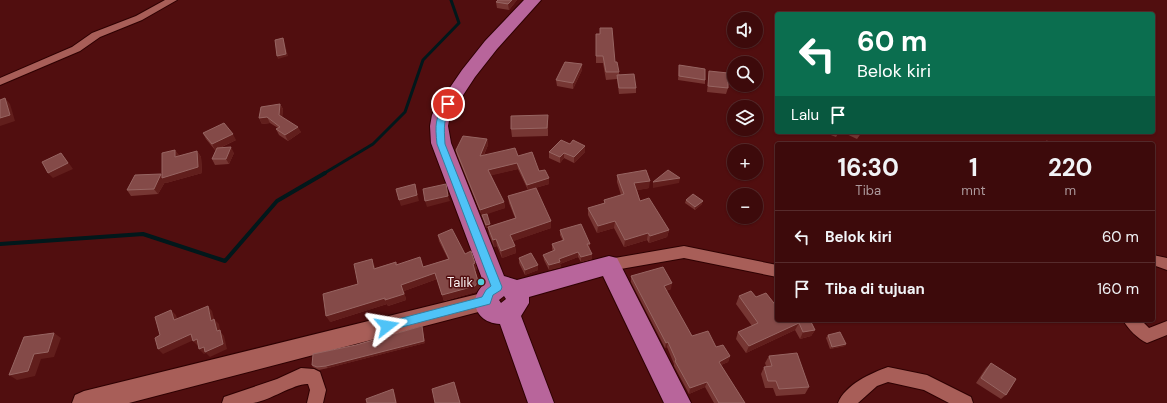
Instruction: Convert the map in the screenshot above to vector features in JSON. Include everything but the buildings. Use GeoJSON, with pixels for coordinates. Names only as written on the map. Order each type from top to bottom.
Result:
{"type":"FeatureCollection","features":[{"type":"Feature","properties":{"kind":"main road"},"geometry":{"type":"LineString","coordinates":[[533,0],[526,6],[468,74],[441,114],[439,126],[441,144],[502,298],[541,403]]}},
{"type":"Feature","properties":{"kind":"main road"},"geometry":{"type":"LineString","coordinates":[[502,298],[609,265],[678,403]]}},
{"type":"Feature","properties":{"kind":"street"},"geometry":{"type":"LineString","coordinates":[[0,82],[76,48],[96,35],[139,18],[172,0]]}},
{"type":"Feature","properties":{"kind":"street"},"geometry":{"type":"LineString","coordinates":[[609,265],[684,252],[775,271]]}},
{"type":"Feature","properties":{"kind":"street"},"geometry":{"type":"LineString","coordinates":[[84,403],[108,400],[502,298]]}},
{"type":"Feature","properties":{"kind":"street"},"geometry":{"type":"LineString","coordinates":[[1133,322],[1147,336],[1167,328]]}},
{"type":"Feature","properties":{"kind":"street"},"geometry":{"type":"LineString","coordinates":[[846,403],[871,381],[888,374],[926,383],[965,403]]}},
{"type":"Feature","properties":{"kind":"street"},"geometry":{"type":"LineString","coordinates":[[230,403],[280,386],[301,376],[314,377],[318,390],[315,403]]}},
{"type":"Feature","properties":{"kind":"waterway"},"geometry":{"type":"LineString","coordinates":[[323,174],[373,144],[405,112],[423,60],[459,23],[451,0]]}},
{"type":"Feature","properties":{"kind":"waterway"},"geometry":{"type":"LineString","coordinates":[[0,244],[143,234],[225,261],[277,201],[325,173]]}},
{"type":"Feature","properties":{"kind":"place","name":"Talik"},"geometry":{"type":"Point","coordinates":[481,282]}},
{"type":"Feature","properties":{"kind":"route"},"geometry":{"type":"LineString","coordinates":[[387,326],[486,300],[489,293],[497,287],[441,144],[439,132],[441,114],[448,104]]}}]}
